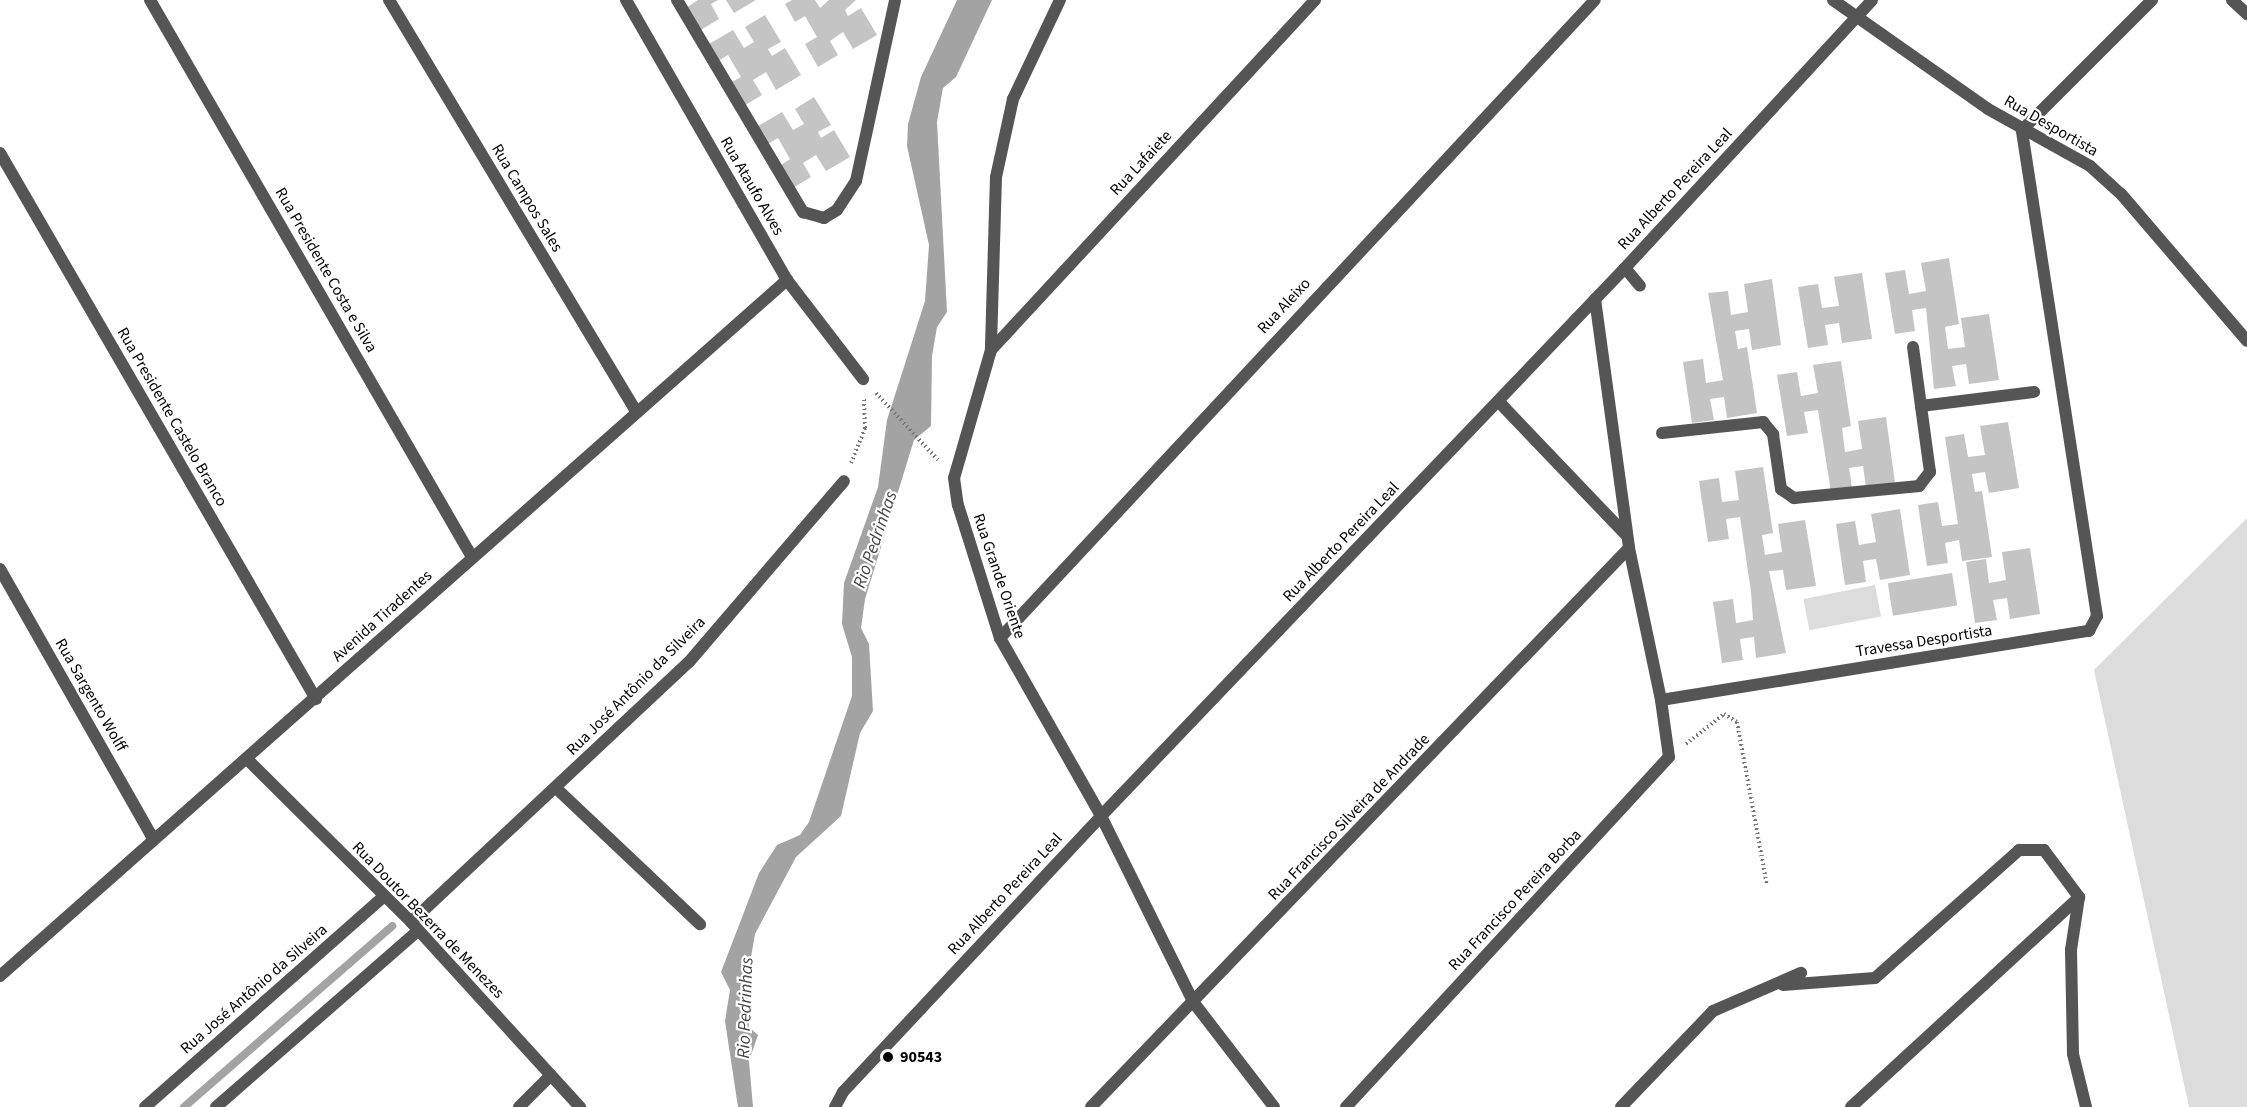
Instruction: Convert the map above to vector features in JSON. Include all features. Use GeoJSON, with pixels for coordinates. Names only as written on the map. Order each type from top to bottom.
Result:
{"type":"FeatureCollection","features":[{"type":"Feature","properties":{"kind":"street","name":"Rua Presidente Costa e Silva"},"geometry":{"type":"LineString","coordinates":[[150,0],[472,557]]}},
{"type":"Feature","properties":{"kind":"street","name":"Rua Campos Sales"},"geometry":{"type":"LineString","coordinates":[[389,0],[637,412]]}},
{"type":"Feature","properties":{"kind":"street","name":"Rua Ataufo Alves"},"geometry":{"type":"LineString","coordinates":[[626,0],[787,280],[867,383]]}},
{"type":"Feature","properties":{"kind":"street"},"geometry":{"type":"LineString","coordinates":[[677,0],[803,212],[824,218],[837,210],[856,181],[895,0]]}},
{"type":"Feature","properties":{"kind":"street","name":"Rua Grande Oriente"},"geometry":{"type":"LineString","coordinates":[[1060,0],[1013,99],[996,177],[991,350],[954,478],[958,505],[1000,638],[1101,816],[1194,1003],[1274,1107]]}},
{"type":"Feature","properties":{"kind":"street","name":"Rua Lafaiete"},"geometry":{"type":"LineString","coordinates":[[991,350],[1315,0]]}},
{"type":"Feature","properties":{"kind":"street","name":"Rua Aleixo"},"geometry":{"type":"LineString","coordinates":[[1000,638],[1595,0]]}},
{"type":"Feature","properties":{"kind":"street","name":"Rua Desportista"},"geometry":{"type":"LineString","coordinates":[[1833,0],[2022,130],[2090,166],[2122,195],[2247,341]]}},
{"type":"Feature","properties":{"kind":"street","name":"Rua Alberto Pereira Leal"},"geometry":{"type":"LineString","coordinates":[[835,1107],[843,1092],[1101,816],[1625,268],[1872,0]]}},
{"type":"Feature","properties":{"kind":"street"},"geometry":{"type":"LineString","coordinates":[[2022,130],[2152,0]]}},
{"type":"Feature","properties":{"kind":"street"},"geometry":{"type":"LineString","coordinates":[[2232,0],[2247,14]]}},
{"type":"Feature","properties":{"kind":"street","name":"Travessa Desportista"},"geometry":{"type":"LineString","coordinates":[[1661,700],[2094,628],[2097,616],[2022,130]]}},
{"type":"Feature","properties":{"kind":"street","name":"Rua Presidente Castelo Branco"},"geometry":{"type":"LineString","coordinates":[[0,153],[316,699]]}},
{"type":"Feature","properties":{"kind":"street"},"geometry":{"type":"LineString","coordinates":[[1625,268],[1640,286]]}},
{"type":"Feature","properties":{"kind":"street","name":"Avenida Tiradentes"},"geometry":{"type":"LineString","coordinates":[[0,976],[153,838],[248,760],[472,557],[787,280]]}},
{"type":"Feature","properties":{"kind":"street"},"geometry":{"type":"LineString","coordinates":[[1595,299],[1628,542],[1661,700],[1669,757]]}},
{"type":"Feature","properties":{"kind":"street"},"geometry":{"type":"LineString","coordinates":[[1662,433],[1763,423],[1773,434],[1781,489],[1794,498],[1812,498],[1924,484],[1930,472],[1913,347]]}},
{"type":"Feature","properties":{"kind":"street"},"geometry":{"type":"LineString","coordinates":[[1921,406],[2034,392]]}},
{"type":"Feature","properties":{"kind":"street"},"geometry":{"type":"LineString","coordinates":[[1498,401],[1628,542]]}},
{"type":"Feature","properties":{"kind":"street","name":"Rua José Antônio da Silveira"},"geometry":{"type":"LineString","coordinates":[[216,1107],[414,927],[689,662],[844,481]]}},
{"type":"Feature","properties":{"kind":"street","name":"Rua Francisco Silveira de Andrade"},"geometry":{"type":"LineString","coordinates":[[1091,1107],[1194,1003],[1628,542]]}},
{"type":"Feature","properties":{"kind":"street","name":"Rua Sargento Wolff"},"geometry":{"type":"LineString","coordinates":[[0,569],[153,838]]}},
{"type":"Feature","properties":{"kind":"street","name":"Rua Francisco Pereira Borba"},"geometry":{"type":"LineString","coordinates":[[1346,1107],[1669,757]]}},
{"type":"Feature","properties":{"kind":"street","name":"Rua Doutor Bezerra de Menezes"},"geometry":{"type":"LineString","coordinates":[[248,760],[414,927],[580,1107]]}},
{"type":"Feature","properties":{"kind":"street"},"geometry":{"type":"LineString","coordinates":[[557,789],[699,924]]}},
{"type":"Feature","properties":{"kind":"street"},"geometry":{"type":"LineString","coordinates":[[1784,985],[1875,978],[1970,888],[2025,848],[2044,850],[2079,897],[2071,950],[2073,1054],[2086,1107]]}},
{"type":"Feature","properties":{"kind":"street","name":"Rua José Antônio da Silveira"},"geometry":{"type":"LineString","coordinates":[[145,1107],[384,896]]}},
{"type":"Feature","properties":{"kind":"street"},"geometry":{"type":"LineString","coordinates":[[1851,1107],[2079,897]]}},
{"type":"Feature","properties":{"kind":"street"},"geometry":{"type":"LineString","coordinates":[[1621,1107],[1713,1011],[1784,985],[1801,974]]}},
{"type":"Feature","properties":{"kind":"street"},"geometry":{"type":"LineString","coordinates":[[519,1107],[551,1075]]}},
{"type":"Feature","properties":{"kind":"path"},"geometry":{"type":"LineString","coordinates":[[867,383],[946,468]]}},
{"type":"Feature","properties":{"kind":"path"},"geometry":{"type":"LineString","coordinates":[[844,481],[865,428],[867,383]]}},
{"type":"Feature","properties":{"kind":"path"},"geometry":{"type":"LineString","coordinates":[[1669,757],[1724,714],[1732,715],[1767,885]]}},
{"type":"Feature","properties":{"kind":"shaded area"},"geometry":{"type":"Polygon","coordinates":[[[2247,518],[2247,1107],[2189,1107],[2094,670],[2247,518]]]}},
{"type":"Feature","properties":{"kind":"shaded area"},"geometry":{"type":"Polygon","coordinates":[[[1875,585],[1881,616],[1809,630],[1803,599],[1875,585]]]}},
{"type":"Feature","properties":{"kind":"water","name":"Rio Pedrinhas"},"geometry":{"type":"Polygon","coordinates":[[[957,0],[992,0],[956,77],[943,88],[937,122],[947,312],[937,327],[932,356],[931,426],[914,440],[865,599],[861,628],[869,644],[873,711],[860,733],[841,816],[796,857],[755,934],[747,980],[749,1027],[758,1035],[749,1061],[753,1107],[738,1107],[725,1021],[730,990],[721,972],[759,873],[777,845],[800,835],[809,822],[852,696],[852,657],[842,624],[844,583],[878,487],[887,420],[925,301],[929,245],[907,146],[908,124],[921,77],[957,0]]]}},
{"type":"Feature","properties":{"kind":"building"},"geometry":{"type":"Polygon","coordinates":[[[698,0],[718,0],[711,4],[719,19],[699,31],[686,8],[698,0]]]}},
{"type":"Feature","properties":{"kind":"building"},"geometry":{"type":"Polygon","coordinates":[[[726,0],[756,0],[734,13],[726,0]]]}},
{"type":"Feature","properties":{"kind":"building"},"geometry":{"type":"Polygon","coordinates":[[[792,0],[815,0],[820,8],[829,0],[856,0],[845,10],[848,16],[861,8],[877,35],[853,49],[843,32],[830,41],[838,55],[818,67],[805,44],[817,37],[805,16],[795,22],[785,4],[792,0]]]}},
{"type":"Feature","properties":{"kind":"building"},"geometry":{"type":"Polygon","coordinates":[[[765,15],[781,42],[768,49],[772,56],[785,48],[801,75],[776,90],[766,72],[753,80],[762,95],[742,107],[728,84],[741,77],[728,55],[718,61],[709,44],[733,30],[744,48],[754,42],[745,27],[765,15]]]}},
{"type":"Feature","properties":{"kind":"building"},"geometry":{"type":"Polygon","coordinates":[[[814,97],[831,125],[818,132],[821,138],[834,130],[850,157],[826,171],[816,155],[803,163],[811,177],[791,189],[778,167],[790,159],[778,138],[768,144],[758,126],[782,112],[793,130],[804,124],[795,109],[814,97]]]}},
{"type":"Feature","properties":{"kind":"building"},"geometry":{"type":"Polygon","coordinates":[[[1949,258],[1959,324],[1945,327],[1948,349],[1965,347],[1961,318],[1989,314],[1999,380],[1969,384],[1966,364],[1952,366],[1956,386],[1934,389],[1926,308],[1912,310],[1915,331],[1895,334],[1885,273],[1905,270],[1909,294],[1926,291],[1921,263],[1949,258]]]}},
{"type":"Feature","properties":{"kind":"building"},"geometry":{"type":"Polygon","coordinates":[[[1862,273],[1872,339],[1842,343],[1839,323],[1825,325],[1828,345],[1808,348],[1798,287],[1818,284],[1822,308],[1839,306],[1834,277],[1862,273]]]}},
{"type":"Feature","properties":{"kind":"building"},"geometry":{"type":"Polygon","coordinates":[[[1772,279],[1781,345],[1752,350],[1749,329],[1735,331],[1738,349],[1747,347],[1757,413],[1727,418],[1724,397],[1710,399],[1714,420],[1692,423],[1683,362],[1703,359],[1706,383],[1723,380],[1708,293],[1728,291],[1731,315],[1748,312],[1744,284],[1772,279]]]}},
{"type":"Feature","properties":{"kind":"building"},"geometry":{"type":"Polygon","coordinates":[[[1841,361],[1851,426],[1842,428],[1845,452],[1862,449],[1858,421],[1886,417],[1895,483],[1866,487],[1863,466],[1849,468],[1852,488],[1831,492],[1818,410],[1804,412],[1808,433],[1787,436],[1777,375],[1797,372],[1801,396],[1818,393],[1813,365],[1841,361]]]}},
{"type":"Feature","properties":{"kind":"building"},"geometry":{"type":"Polygon","coordinates":[[[2008,422],[2019,488],[1989,493],[1985,472],[1972,474],[1975,492],[1982,491],[1992,557],[1962,561],[1959,540],[1945,543],[1948,563],[1927,566],[1918,505],[1938,502],[1942,526],[1958,524],[1945,437],[1964,434],[1968,457],[1985,455],[1980,426],[2008,422]]]}},
{"type":"Feature","properties":{"kind":"building"},"geometry":{"type":"Polygon","coordinates":[[[1763,467],[1773,533],[1762,535],[1765,555],[1782,552],[1778,524],[1805,520],[1816,586],[1786,590],[1783,570],[1769,571],[1786,653],[1756,658],[1754,637],[1740,639],[1743,660],[1722,663],[1713,602],[1733,599],[1736,623],[1753,620],[1751,592],[1740,517],[1726,519],[1729,539],[1708,542],[1699,481],[1719,478],[1722,502],[1739,500],[1735,471],[1763,467]]]}},
{"type":"Feature","properties":{"kind":"building"},"geometry":{"type":"Polygon","coordinates":[[[1900,509],[1910,575],[1880,580],[1876,559],[1863,561],[1866,582],[1845,585],[1836,524],[1855,521],[1859,545],[1876,542],[1871,514],[1900,509]]]}},
{"type":"Feature","properties":{"kind":"building"},"geometry":{"type":"Polygon","coordinates":[[[2030,548],[2040,614],[2010,619],[2007,598],[1993,600],[1997,620],[1975,623],[1966,562],[1986,559],[1989,583],[2006,580],[2002,552],[2030,548]]]}},
{"type":"Feature","properties":{"kind":"building"},"geometry":{"type":"Polygon","coordinates":[[[1952,573],[1957,606],[1893,616],[1888,583],[1952,573]]]}},
{"type":"Feature","properties":{"kind":"waterway"},"geometry":{"type":"LineString","coordinates":[[184,1107],[392,926]]}},
{"type":"Feature","properties":{"kind":"place","name":"90543"},"geometry":{"type":"Point","coordinates":[888,1057]}}]}
